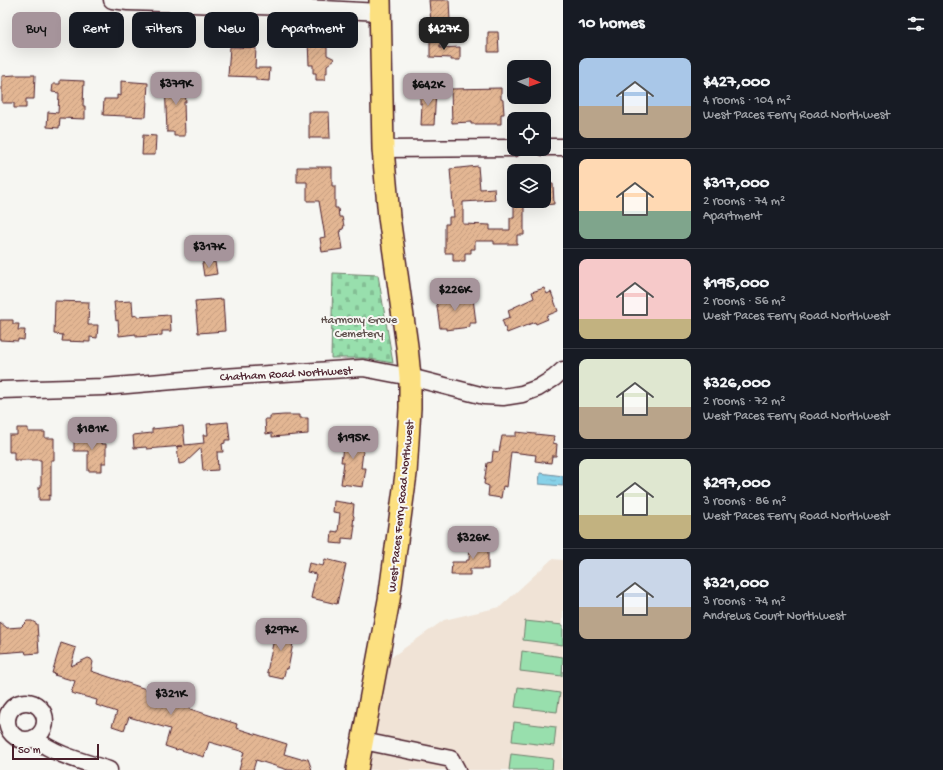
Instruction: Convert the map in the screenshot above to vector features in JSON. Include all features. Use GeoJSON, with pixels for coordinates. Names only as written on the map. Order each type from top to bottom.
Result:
{"type":"FeatureCollection","features":[{"type":"Feature","properties":{"kind":"main road","name":"West Paces Ferry Road Northwest"},"geometry":{"type":"LineString","coordinates":[[357,770],[390,600],[406,474],[410,408],[410,378],[407,346],[389,217],[383,149],[380,6]]}},
{"type":"Feature","properties":{"kind":"street"},"geometry":{"type":"LineString","coordinates":[[112,0],[128,2],[287,7],[380,6]]}},
{"type":"Feature","properties":{"kind":"street"},"geometry":{"type":"LineString","coordinates":[[551,147],[563,147]]}},
{"type":"Feature","properties":{"kind":"street"},"geometry":{"type":"LineString","coordinates":[[383,149],[507,148]]}},
{"type":"Feature","properties":{"kind":"street","name":"Chatham Road Northwest"},"geometry":{"type":"LineString","coordinates":[[0,390],[104,387],[208,378],[362,368],[484,396],[503,397],[522,394],[538,388],[554,378],[563,370]]}},
{"type":"Feature","properties":{"kind":"street"},"geometry":{"type":"LineString","coordinates":[[34,738],[46,747],[61,754],[109,770]]}},
{"type":"Feature","properties":{"kind":"street"},"geometry":{"type":"LineString","coordinates":[[364,740],[451,759],[457,770]]}},
{"type":"Feature","properties":{"kind":"shaded area"},"geometry":{"type":"Polygon","coordinates":[[[552,559],[563,560],[563,770],[350,770],[379,666],[444,620],[500,607],[552,559]]]}},
{"type":"Feature","properties":{"kind":"green space","name":"Harmony Grove Cemetery"},"geometry":{"type":"Polygon","coordinates":[[[333,273],[378,275],[393,363],[364,358],[331,358],[333,273]]]}},
{"type":"Feature","properties":{"kind":"green space"},"geometry":{"type":"Polygon","coordinates":[[[525,621],[563,625],[563,645],[523,640],[525,621]]]}},
{"type":"Feature","properties":{"kind":"green space"},"geometry":{"type":"Polygon","coordinates":[[[522,651],[563,657],[562,676],[520,671],[522,651]]]}},
{"type":"Feature","properties":{"kind":"green space"},"geometry":{"type":"Polygon","coordinates":[[[518,687],[560,693],[557,712],[515,707],[518,687]]]}},
{"type":"Feature","properties":{"kind":"green space"},"geometry":{"type":"Polygon","coordinates":[[[514,722],[556,727],[554,746],[512,741],[514,722]]]}},
{"type":"Feature","properties":{"kind":"green space"},"geometry":{"type":"Polygon","coordinates":[[[511,754],[553,759],[552,770],[509,770],[511,754]]]}},
{"type":"Feature","properties":{"kind":"water"},"geometry":{"type":"Polygon","coordinates":[[[540,473],[563,476],[563,486],[539,484],[540,473]]]}},
{"type":"Feature","properties":{"kind":"building"},"geometry":{"type":"Polygon","coordinates":[[[429,0],[449,0],[450,21],[445,21],[445,27],[433,27],[433,22],[431,22],[429,0]]]}},
{"type":"Feature","properties":{"kind":"building"},"geometry":{"type":"Polygon","coordinates":[[[488,32],[498,32],[499,52],[488,52],[488,32]]]}},
{"type":"Feature","properties":{"kind":"building"},"geometry":{"type":"Polygon","coordinates":[[[430,41],[440,41],[440,48],[460,47],[460,60],[430,57],[430,41]]]}},
{"type":"Feature","properties":{"kind":"building"},"geometry":{"type":"Polygon","coordinates":[[[230,48],[256,48],[255,68],[270,68],[269,81],[256,80],[256,77],[228,76],[230,48]]]}},
{"type":"Feature","properties":{"kind":"building"},"geometry":{"type":"Polygon","coordinates":[[[308,48],[327,48],[327,55],[335,59],[327,65],[325,80],[316,80],[316,73],[313,73],[313,65],[309,65],[308,48]]]}},
{"type":"Feature","properties":{"kind":"building"},"geometry":{"type":"Polygon","coordinates":[[[35,75],[34,99],[26,99],[26,108],[14,108],[14,103],[2,103],[2,76],[35,75]]]}},
{"type":"Feature","properties":{"kind":"building"},"geometry":{"type":"Polygon","coordinates":[[[60,80],[84,81],[83,106],[85,106],[85,119],[60,118],[59,128],[47,127],[48,112],[58,113],[59,93],[52,92],[53,84],[60,84],[60,80]]]}},
{"type":"Feature","properties":{"kind":"building"},"geometry":{"type":"Polygon","coordinates":[[[121,81],[148,83],[146,117],[103,115],[104,99],[117,99],[117,95],[121,96],[121,81]]]}},
{"type":"Feature","properties":{"kind":"building"},"geometry":{"type":"Polygon","coordinates":[[[190,81],[190,92],[185,92],[186,102],[184,102],[185,136],[174,136],[174,132],[167,132],[165,82],[190,81]]]}},
{"type":"Feature","properties":{"kind":"building"},"geometry":{"type":"Polygon","coordinates":[[[501,88],[501,99],[503,100],[504,114],[501,114],[501,124],[471,124],[471,122],[452,123],[451,89],[501,88]]]}},
{"type":"Feature","properties":{"kind":"building"},"geometry":{"type":"Polygon","coordinates":[[[436,90],[434,125],[421,125],[422,104],[420,104],[420,91],[436,90]]]}},
{"type":"Feature","properties":{"kind":"building"},"geometry":{"type":"Polygon","coordinates":[[[309,112],[329,112],[330,138],[309,138],[309,112]]]}},
{"type":"Feature","properties":{"kind":"building"},"geometry":{"type":"Polygon","coordinates":[[[143,135],[156,136],[155,155],[142,155],[143,135]]]}},
{"type":"Feature","properties":{"kind":"building"},"geometry":{"type":"Polygon","coordinates":[[[478,166],[480,189],[494,188],[495,200],[463,202],[463,224],[490,225],[490,230],[510,230],[510,218],[514,218],[514,208],[524,208],[524,235],[517,235],[517,244],[494,244],[494,241],[475,241],[475,249],[471,249],[471,253],[465,253],[465,261],[453,261],[453,253],[445,253],[445,224],[449,224],[449,217],[454,217],[450,169],[478,166]]]}},
{"type":"Feature","properties":{"kind":"building"},"geometry":{"type":"Polygon","coordinates":[[[297,167],[332,167],[332,186],[335,186],[335,208],[338,208],[339,217],[342,217],[344,226],[343,229],[340,230],[343,249],[322,252],[320,238],[325,237],[319,201],[307,201],[307,182],[297,182],[297,167]]]}},
{"type":"Feature","properties":{"kind":"building"},"geometry":{"type":"Polygon","coordinates":[[[551,184],[553,184],[554,204],[551,204],[551,184]]]}},
{"type":"Feature","properties":{"kind":"building"},"geometry":{"type":"Polygon","coordinates":[[[215,262],[217,274],[204,276],[202,263],[215,262]]]}},
{"type":"Feature","properties":{"kind":"building"},"geometry":{"type":"Polygon","coordinates":[[[544,288],[547,294],[551,292],[558,311],[546,316],[548,319],[536,324],[535,322],[507,333],[502,320],[510,317],[508,310],[534,298],[532,292],[544,288]]]}},
{"type":"Feature","properties":{"kind":"building"},"geometry":{"type":"Polygon","coordinates":[[[448,290],[449,301],[473,298],[476,323],[470,323],[470,327],[446,330],[446,328],[440,328],[435,292],[448,290]]]}},
{"type":"Feature","properties":{"kind":"building"},"geometry":{"type":"Polygon","coordinates":[[[223,299],[225,331],[198,333],[195,301],[223,299]]]}},
{"type":"Feature","properties":{"kind":"building"},"geometry":{"type":"Polygon","coordinates":[[[55,301],[89,302],[88,325],[98,325],[97,338],[90,337],[90,342],[62,341],[63,335],[54,334],[55,301]]]}},
{"type":"Feature","properties":{"kind":"building"},"geometry":{"type":"Polygon","coordinates":[[[132,301],[133,316],[170,315],[171,331],[162,331],[162,335],[136,337],[136,334],[119,336],[118,320],[116,321],[114,302],[132,301]]]}},
{"type":"Feature","properties":{"kind":"building"},"geometry":{"type":"Polygon","coordinates":[[[0,320],[13,320],[13,324],[19,324],[18,330],[25,330],[24,340],[0,340],[0,320]]]}},
{"type":"Feature","properties":{"kind":"building"},"geometry":{"type":"Polygon","coordinates":[[[300,415],[300,418],[308,418],[308,434],[272,437],[272,433],[266,434],[265,419],[270,419],[270,416],[300,415]]]}},
{"type":"Feature","properties":{"kind":"building"},"geometry":{"type":"Polygon","coordinates":[[[228,422],[230,440],[225,440],[225,443],[222,444],[223,452],[217,452],[218,470],[203,471],[201,448],[185,463],[179,464],[177,446],[147,449],[146,447],[134,448],[133,435],[152,433],[152,429],[183,426],[185,445],[204,443],[203,435],[208,435],[207,424],[228,422]]]}},
{"type":"Feature","properties":{"kind":"building"},"geometry":{"type":"Polygon","coordinates":[[[17,428],[28,428],[28,432],[45,432],[45,438],[54,438],[54,460],[51,460],[51,496],[49,495],[49,500],[39,500],[39,487],[41,487],[41,460],[14,460],[14,452],[9,452],[9,435],[17,435],[17,428]]]}},
{"type":"Feature","properties":{"kind":"building"},"geometry":{"type":"Polygon","coordinates":[[[345,432],[365,435],[361,468],[366,468],[363,487],[341,484],[344,462],[341,462],[345,432]]]}},
{"type":"Feature","properties":{"kind":"building"},"geometry":{"type":"Polygon","coordinates":[[[516,432],[554,436],[553,443],[557,444],[556,456],[552,456],[551,463],[535,461],[536,455],[511,452],[507,487],[503,486],[501,498],[488,496],[489,486],[484,484],[487,463],[492,462],[493,451],[499,452],[502,436],[516,436],[516,432]]]}},
{"type":"Feature","properties":{"kind":"building"},"geometry":{"type":"Polygon","coordinates":[[[78,436],[101,436],[101,444],[106,444],[106,463],[102,463],[102,471],[88,471],[88,451],[74,451],[74,439],[78,439],[78,436]]]}},
{"type":"Feature","properties":{"kind":"building"},"geometry":{"type":"Polygon","coordinates":[[[334,501],[354,504],[353,525],[355,525],[353,539],[342,538],[342,544],[331,543],[332,531],[338,532],[340,513],[333,512],[334,501]]]}},
{"type":"Feature","properties":{"kind":"building"},"geometry":{"type":"Polygon","coordinates":[[[470,543],[488,543],[488,569],[470,569],[470,575],[451,575],[452,562],[466,562],[469,560],[470,543]]]}},
{"type":"Feature","properties":{"kind":"building"},"geometry":{"type":"Polygon","coordinates":[[[325,559],[346,564],[337,604],[311,598],[316,574],[307,572],[309,563],[323,566],[325,559]]]}},
{"type":"Feature","properties":{"kind":"building"},"geometry":{"type":"Polygon","coordinates":[[[27,621],[32,621],[37,624],[39,653],[26,654],[25,651],[0,653],[0,622],[7,628],[21,627],[27,621]]]}},
{"type":"Feature","properties":{"kind":"building"},"geometry":{"type":"Polygon","coordinates":[[[280,625],[294,628],[292,637],[294,638],[288,669],[286,668],[283,679],[269,676],[269,673],[267,672],[275,634],[278,635],[280,625]]]}},
{"type":"Feature","properties":{"kind":"building"},"geometry":{"type":"Polygon","coordinates":[[[61,643],[76,648],[71,666],[88,658],[93,662],[91,671],[155,692],[156,690],[183,698],[181,705],[190,707],[190,709],[237,724],[236,728],[287,744],[284,754],[301,759],[308,759],[312,770],[288,770],[256,760],[253,770],[239,770],[244,752],[209,742],[204,757],[165,746],[170,729],[129,717],[124,730],[112,726],[117,712],[96,705],[97,700],[71,693],[75,681],[54,675],[56,674],[52,673],[61,643]]]}}]}
